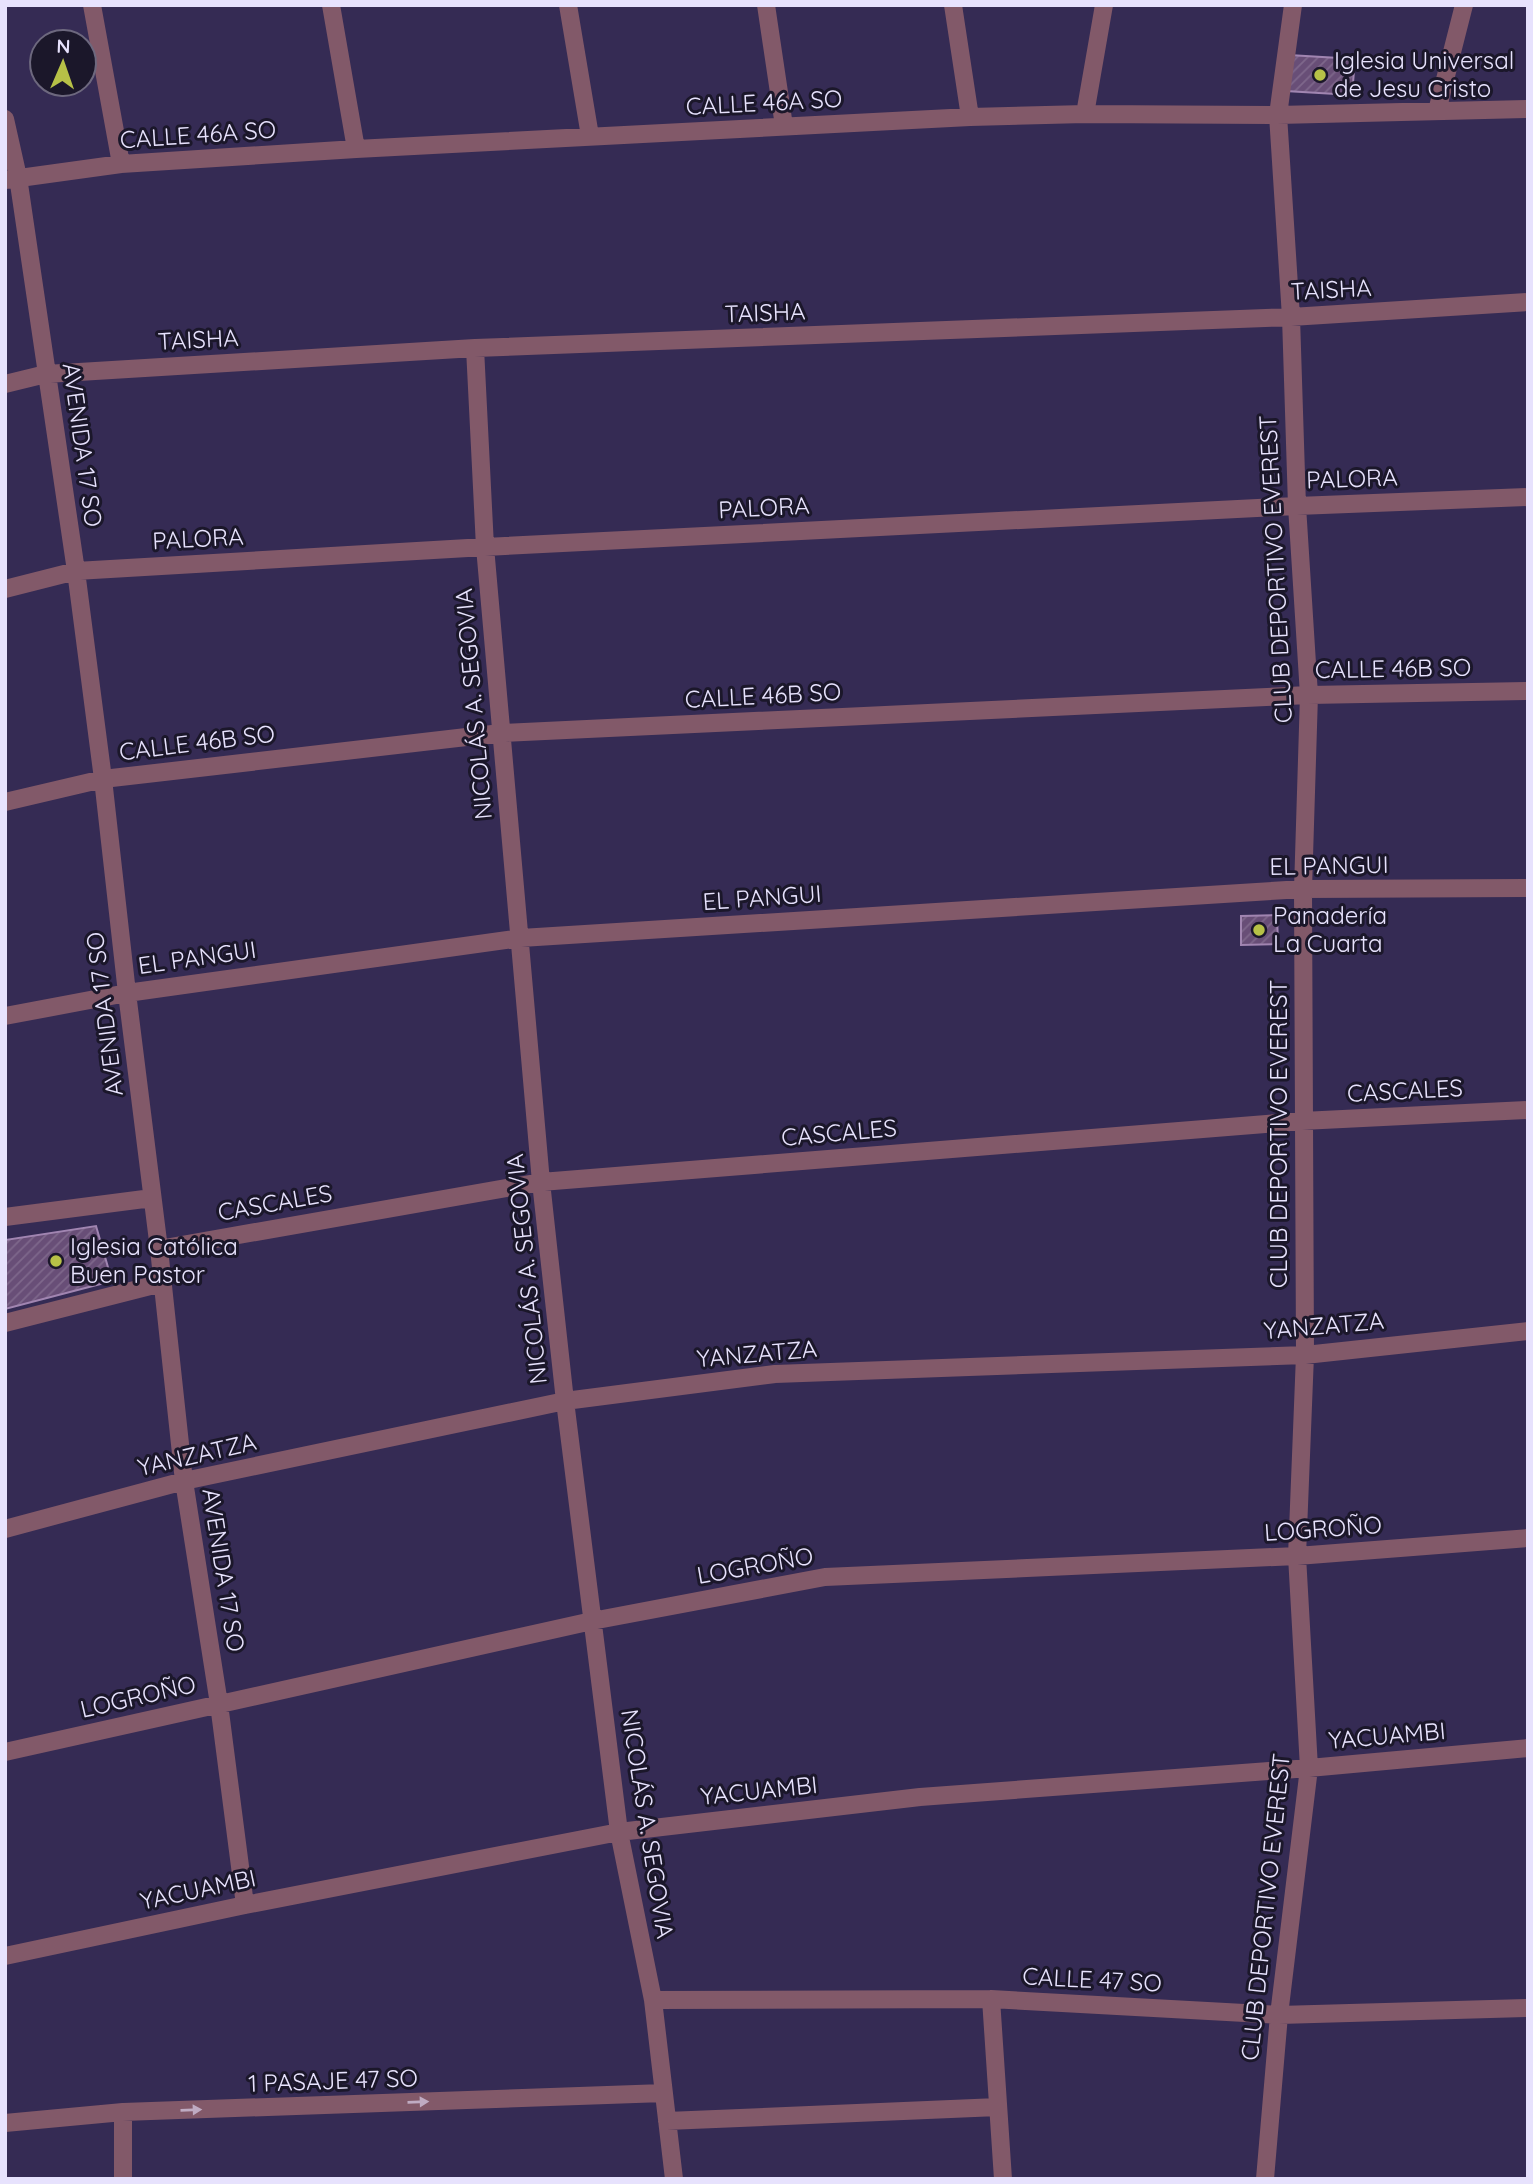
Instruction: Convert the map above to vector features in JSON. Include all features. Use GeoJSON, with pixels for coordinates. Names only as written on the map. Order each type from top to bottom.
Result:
{"type":"FeatureCollection","features":[{"type":"Feature","properties":{"kind":"street"},"geometry":{"type":"LineString","coordinates":[[92,5],[121,164]]}},
{"type":"Feature","properties":{"kind":"street"},"geometry":{"type":"LineString","coordinates":[[331,5],[356,149]]}},
{"type":"Feature","properties":{"kind":"street"},"geometry":{"type":"LineString","coordinates":[[568,5],[590,136]]}},
{"type":"Feature","properties":{"kind":"street"},"geometry":{"type":"LineString","coordinates":[[766,5],[784,126]]}},
{"type":"Feature","properties":{"kind":"street"},"geometry":{"type":"LineString","coordinates":[[953,5],[970,117]]}},
{"type":"Feature","properties":{"kind":"street"},"geometry":{"type":"LineString","coordinates":[[1085,114],[1104,5]]}},
{"type":"Feature","properties":{"kind":"street","name":"CLUB DEPORTIVO EVEREST"},"geometry":{"type":"LineString","coordinates":[[1265,2179],[1279,2015],[1309,1768],[1297,1556],[1305,1355],[1303,889],[1310,695],[1297,506],[1290,317],[1278,115],[1293,5]]}},
{"type":"Feature","properties":{"kind":"street"},"geometry":{"type":"LineString","coordinates":[[1437,111],[1464,5]]}},
{"type":"Feature","properties":{"kind":"street","name":"CALLE 46A SO"},"geometry":{"type":"LineString","coordinates":[[12,178],[121,164],[356,149],[970,117],[1085,114],[1278,115],[1528,109]]}},
{"type":"Feature","properties":{"kind":"street","name":"AVENIDA 17 SO"},"geometry":{"type":"LineString","coordinates":[[5,119],[12,178],[46,374],[103,779],[184,1481],[219,1704],[245,1905]]}},
{"type":"Feature","properties":{"kind":"street","name":"TAISHA"},"geometry":{"type":"LineString","coordinates":[[5,384],[46,374],[475,348],[1290,317],[1528,302]]}},
{"type":"Feature","properties":{"kind":"street","name":"NICOLÁS A. SEGOVIA"},"geometry":{"type":"LineString","coordinates":[[475,348],[485,547],[541,1182],[565,1401],[619,1832],[653,2000],[674,2179]]}},
{"type":"Feature","properties":{"kind":"street","name":"PALORA"},"geometry":{"type":"LineString","coordinates":[[5,589],[75,571],[485,547],[1528,497]]}},
{"type":"Feature","properties":{"kind":"street","name":"CALLE 46B SO"},"geometry":{"type":"LineString","coordinates":[[5,802],[103,779],[501,733],[1310,695],[1528,691]]}},
{"type":"Feature","properties":{"kind":"street","name":"EL PANGUI"},"geometry":{"type":"LineString","coordinates":[[5,1016],[127,992],[521,938],[1303,889],[1528,888]]}},
{"type":"Feature","properties":{"kind":"street","name":"CASCALES"},"geometry":{"type":"LineString","coordinates":[[159,1248],[541,1182],[1303,1121],[1528,1110]]}},
{"type":"Feature","properties":{"kind":"street"},"geometry":{"type":"LineString","coordinates":[[5,1217],[152,1198]]}},
{"type":"Feature","properties":{"kind":"street"},"geometry":{"type":"LineString","coordinates":[[5,1324],[162,1283]]}},
{"type":"Feature","properties":{"kind":"street","name":"YANZATZA"},"geometry":{"type":"LineString","coordinates":[[5,1529],[184,1481],[565,1401],[775,1374],[1305,1355],[1528,1331]]}},
{"type":"Feature","properties":{"kind":"street","name":"LOGROÑO"},"geometry":{"type":"LineString","coordinates":[[5,1752],[592,1621],[825,1577],[1297,1556],[1528,1538]]}},
{"type":"Feature","properties":{"kind":"street","name":"YACUAMBI"},"geometry":{"type":"LineString","coordinates":[[5,1956],[245,1905],[619,1832],[920,1797],[1309,1768],[1528,1748]]}},
{"type":"Feature","properties":{"kind":"street"},"geometry":{"type":"LineString","coordinates":[[990,1999],[1003,2179]]}},
{"type":"Feature","properties":{"kind":"street","name":"CALLE 47 SO"},"geometry":{"type":"LineString","coordinates":[[653,2000],[990,1999],[1279,2015],[1528,2008]]}},
{"type":"Feature","properties":{"kind":"street","name":"1 PASAJE 47 SO"},"geometry":{"type":"LineString","coordinates":[[5,2123],[123,2112],[664,2093]]}},
{"type":"Feature","properties":{"kind":"street"},"geometry":{"type":"LineString","coordinates":[[667,2121],[998,2108]]}},
{"type":"Feature","properties":{"kind":"street"},"geometry":{"type":"LineString","coordinates":[[123,2112],[123,2179]]}},
{"type":"Feature","properties":{"kind":"building","name":"Iglesia Universal de Jesu Cristo"},"geometry":{"type":"Polygon","coordinates":[[[1289,55],[1355,59],[1352,95],[1286,91],[1289,55]]]}},
{"type":"Feature","properties":{"kind":"building","name":"Panadería La Cuarta"},"geometry":{"type":"Polygon","coordinates":[[[1277,915],[1278,944],[1241,945],[1241,916],[1277,915]]]}},
{"type":"Feature","properties":{"kind":"building","name":"Iglesia Católica Buen Pastor"},"geometry":{"type":"Polygon","coordinates":[[[96,1226],[112,1281],[5,1309],[5,1240],[96,1226]]]}},
{"type":"Feature","properties":{"kind":"place","name":"Iglesia Universal de Jesu Cristo"},"geometry":{"type":"Point","coordinates":[1320,75]}},
{"type":"Feature","properties":{"kind":"place","name":"Panadería La Cuarta"},"geometry":{"type":"Point","coordinates":[1259,930]}},
{"type":"Feature","properties":{"kind":"place","name":"Iglesia Católica Buen Pastor"},"geometry":{"type":"Point","coordinates":[56,1261]}}]}
